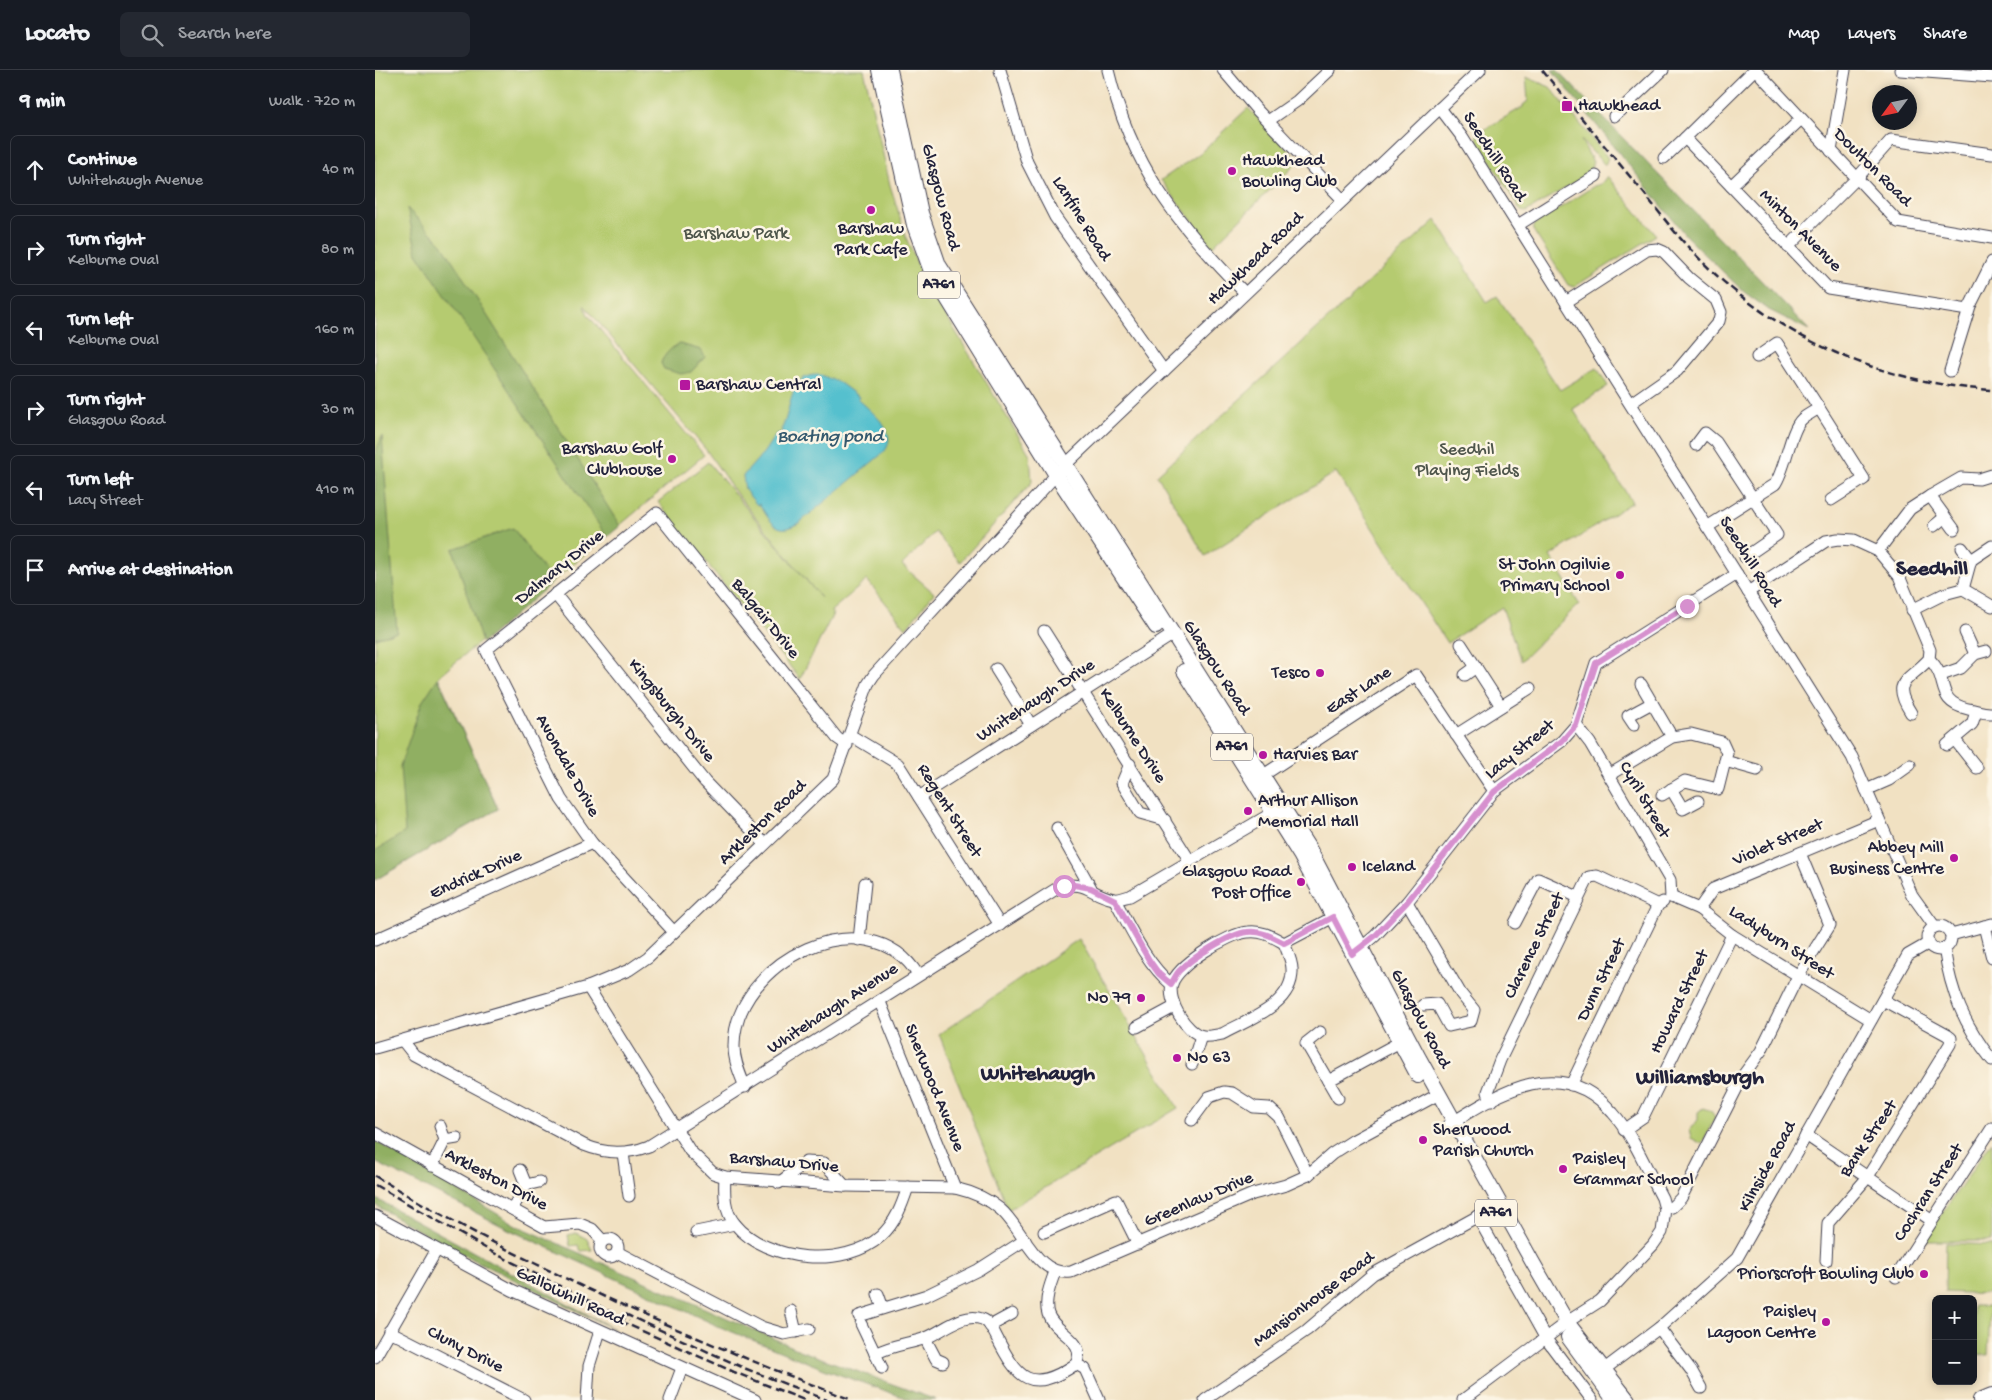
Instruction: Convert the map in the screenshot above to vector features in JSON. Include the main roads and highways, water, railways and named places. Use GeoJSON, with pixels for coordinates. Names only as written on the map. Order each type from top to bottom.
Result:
{"type":"FeatureCollection","features":[{"type":"Feature","properties":{"kind":"main road","name":"Glasgow Road"},"geometry":{"type":"LineString","coordinates":[[879,70],[914,225],[932,274],[1278,809],[1310,850],[1338,914],[1357,951],[1435,1096],[1564,1325],[1600,1372],[1628,1400]]}},
{"type":"Feature","properties":{"kind":"main road","name":"Glasgow Road"},"geometry":{"type":"LineString","coordinates":[[890,70],[921,213],[939,265],[1060,471]]}},
{"type":"Feature","properties":{"kind":"main road","name":"Glasgow Road"},"geometry":{"type":"LineString","coordinates":[[1357,951],[1400,1042],[1435,1096]]}},
{"type":"Feature","properties":{"kind":"main road","name":"Glasgow Road"},"geometry":{"type":"LineString","coordinates":[[1600,1372],[1614,1400]]}},
{"type":"Feature","properties":{"kind":"main road"},"geometry":{"type":"LineString","coordinates":[[1980,1400],[1992,1395]]}},
{"type":"Feature","properties":{"kind":"water","name":"Boating pond"},"geometry":{"type":"Polygon","coordinates":[[[821,375],[840,383],[859,397],[858,399],[876,416],[887,430],[888,445],[883,453],[799,523],[791,527],[779,527],[770,520],[759,504],[757,505],[745,490],[743,476],[764,452],[776,434],[783,432],[781,430],[793,393],[802,379],[821,375]]]}},
{"type":"Feature","properties":{"kind":"railway"},"geometry":{"type":"LineString","coordinates":[[1542,70],[1691,250],[1722,280],[1755,307],[1791,330],[1828,349],[1867,365],[1908,377],[1949,385],[1992,390]]}},
{"type":"Feature","properties":{"kind":"railway"},"geometry":{"type":"LineString","coordinates":[[375,1176],[490,1241],[608,1298],[729,1351],[852,1400]]}},
{"type":"Feature","properties":{"kind":"railway"},"geometry":{"type":"LineString","coordinates":[[375,1185],[494,1253],[629,1321]]}},
{"type":"Feature","properties":{"kind":"railway"},"geometry":{"type":"LineString","coordinates":[[625,1314],[744,1368],[827,1400]]}},
{"type":"Feature","properties":{"kind":"railway"},"geometry":{"type":"LineString","coordinates":[[620,1321],[734,1372],[804,1400]]}},
{"type":"Feature","properties":{"kind":"place","name":"Hawkhead"},"geometry":{"type":"Point","coordinates":[1567,106]}},
{"type":"Feature","properties":{"kind":"place","name":"Hawkhead Bowling Club"},"geometry":{"type":"Point","coordinates":[1232,171]}},
{"type":"Feature","properties":{"kind":"place","name":"Barshaw Park Cafe"},"geometry":{"type":"Point","coordinates":[871,210]}},
{"type":"Feature","properties":{"kind":"place","name":"Barshaw Central"},"geometry":{"type":"Point","coordinates":[685,385]}},
{"type":"Feature","properties":{"kind":"place","name":"Barshaw Golf Clubhouse"},"geometry":{"type":"Point","coordinates":[672,459]}},
{"type":"Feature","properties":{"kind":"place","name":"St John Ogilvie Primary School"},"geometry":{"type":"Point","coordinates":[1620,575]}},
{"type":"Feature","properties":{"kind":"place","name":"Tesco"},"geometry":{"type":"Point","coordinates":[1320,673]}},
{"type":"Feature","properties":{"kind":"place","name":"Harvies Bar"},"geometry":{"type":"Point","coordinates":[1263,755]}},
{"type":"Feature","properties":{"kind":"place","name":"Arthur Allison Memorial Hall"},"geometry":{"type":"Point","coordinates":[1248,811]}},
{"type":"Feature","properties":{"kind":"place","name":"Abbey Mill Business Centre"},"geometry":{"type":"Point","coordinates":[1954,858]}},
{"type":"Feature","properties":{"kind":"place","name":"Iceland"},"geometry":{"type":"Point","coordinates":[1352,867]}},
{"type":"Feature","properties":{"kind":"place","name":"Glasgow Road Post Office"},"geometry":{"type":"Point","coordinates":[1301,882]}},
{"type":"Feature","properties":{"kind":"place","name":"No 79"},"geometry":{"type":"Point","coordinates":[1141,998]}},
{"type":"Feature","properties":{"kind":"place","name":"No 63"},"geometry":{"type":"Point","coordinates":[1177,1058]}},
{"type":"Feature","properties":{"kind":"place","name":"Sherwood Parish Church"},"geometry":{"type":"Point","coordinates":[1423,1140]}},
{"type":"Feature","properties":{"kind":"place","name":"Paisley Grammar School"},"geometry":{"type":"Point","coordinates":[1563,1169]}},
{"type":"Feature","properties":{"kind":"place","name":"Priorscroft Bowling Club"},"geometry":{"type":"Point","coordinates":[1924,1274]}},
{"type":"Feature","properties":{"kind":"place","name":"Paisley Lagoon Centre"},"geometry":{"type":"Point","coordinates":[1826,1322]}},
{"type":"Feature","properties":{"kind":"district","name":"Seedhill"},"geometry":{"type":"Point","coordinates":[1932,570]}},
{"type":"Feature","properties":{"kind":"district","name":"Whitehaugh"},"geometry":{"type":"Point","coordinates":[1038,1075]}},
{"type":"Feature","properties":{"kind":"district","name":"Williamsburgh"},"geometry":{"type":"Point","coordinates":[1700,1079]}},
{"type":"Feature","properties":{"kind":"park label","name":"Barshaw Park"},"geometry":{"type":"Point","coordinates":[736,234]}},
{"type":"Feature","properties":{"kind":"park label","name":"Seedhil Playing Fields"},"geometry":{"type":"Point","coordinates":[1467,460]}}]}
